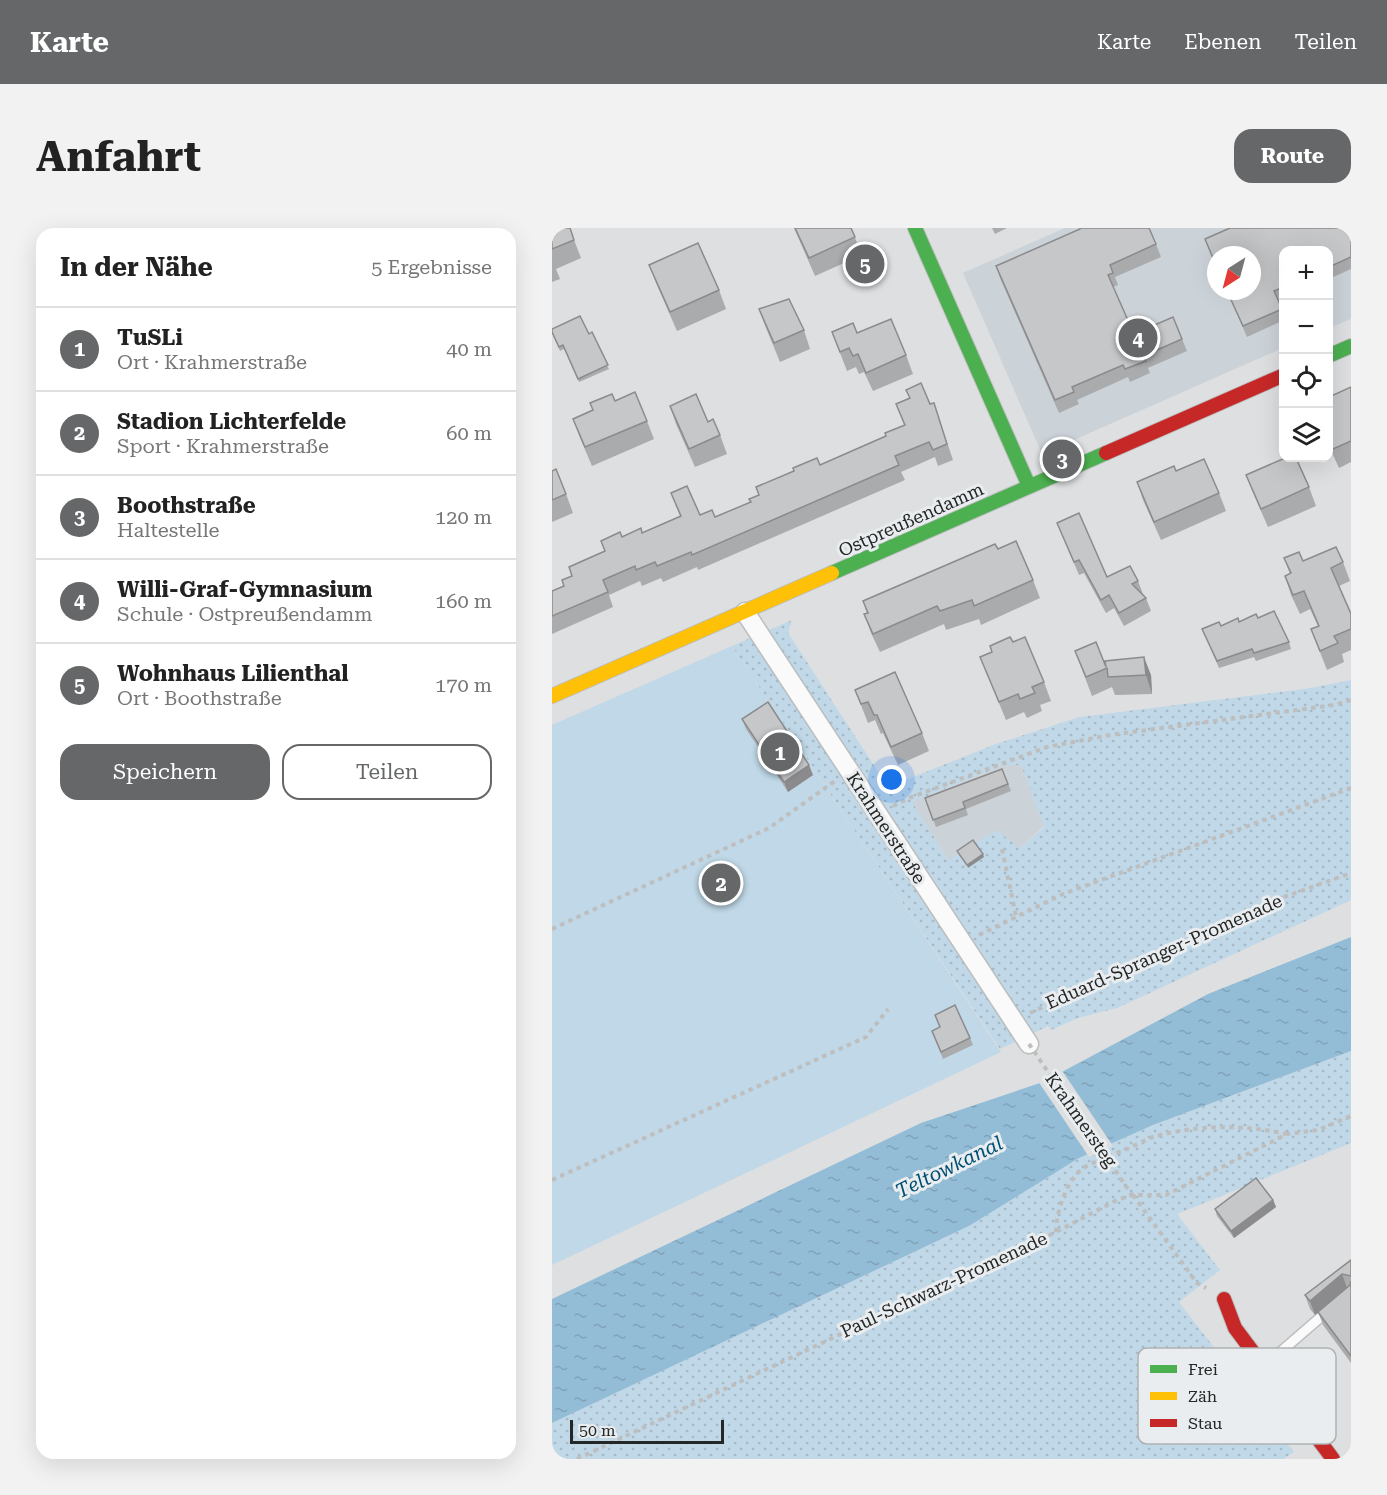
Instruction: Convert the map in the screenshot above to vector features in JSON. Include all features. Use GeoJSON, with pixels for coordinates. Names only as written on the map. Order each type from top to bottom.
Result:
{"type":"FeatureCollection","features":[{"type":"Feature","properties":{"kind":"street"},"geometry":{"type":"LineString","coordinates":[[915,228],[1029,486]]}},
{"type":"Feature","properties":{"kind":"street"},"geometry":{"type":"LineString","coordinates":[[1333,354],[1351,346]]}},
{"type":"Feature","properties":{"kind":"street","name":"Ostpreußendamm"},"geometry":{"type":"LineString","coordinates":[[552,696],[1279,377]]}},
{"type":"Feature","properties":{"kind":"street","name":"Krahmerstraße"},"geometry":{"type":"LineString","coordinates":[[745,612],[1029,1044]]}},
{"type":"Feature","properties":{"kind":"street"},"geometry":{"type":"LineString","coordinates":[[1224,1299],[1235,1328],[1249,1348]]}},
{"type":"Feature","properties":{"kind":"street"},"geometry":{"type":"LineString","coordinates":[[1322,1444],[1333,1459]]}},
{"type":"Feature","properties":{"kind":"lane"},"geometry":{"type":"LineString","coordinates":[[1285,1348],[1335,1306]]}},
{"type":"Feature","properties":{"kind":"path"},"geometry":{"type":"LineString","coordinates":[[878,815],[909,798],[1047,747],[1110,735],[1334,705],[1351,700]]}},
{"type":"Feature","properties":{"kind":"path"},"geometry":{"type":"LineString","coordinates":[[552,929],[769,828],[849,771]]}},
{"type":"Feature","properties":{"kind":"path"},"geometry":{"type":"LineString","coordinates":[[962,943],[1063,894],[1351,788]]}},
{"type":"Feature","properties":{"kind":"path"},"geometry":{"type":"LineString","coordinates":[[1002,849],[1016,916]]}},
{"type":"Feature","properties":{"kind":"path","name":"Eduard-Spranger-Promenade"},"geometry":{"type":"LineString","coordinates":[[1013,1021],[1259,906],[1351,873]]}},
{"type":"Feature","properties":{"kind":"path"},"geometry":{"type":"LineString","coordinates":[[552,1180],[866,1037],[888,1009]]}},
{"type":"Feature","properties":{"kind":"path","name":"Krahmersteg"},"geometry":{"type":"LineString","coordinates":[[1029,1044],[1132,1195]]}},
{"type":"Feature","properties":{"kind":"path"},"geometry":{"type":"LineString","coordinates":[[1056,1232],[1132,1195],[1166,1195],[1287,1134],[1318,1130],[1351,1116]]}},
{"type":"Feature","properties":{"kind":"path","name":"Paul-Schwarz-Promenade"},"geometry":{"type":"LineString","coordinates":[[577,1459],[1056,1232],[1056,1219],[1061,1204],[1071,1183],[1084,1167],[1150,1138],[1191,1129],[1265,1129],[1287,1134]]}},
{"type":"Feature","properties":{"kind":"path"},"geometry":{"type":"LineString","coordinates":[[1132,1195],[1197,1283],[1203,1286]]}},
{"type":"Feature","properties":{"kind":"shaded area"},"geometry":{"type":"Polygon","coordinates":[[[1065,228],[1351,228],[1351,319],[1333,326],[1333,246],[1279,246],[1279,350],[1042,454],[963,273],[1065,228]]]}},
{"type":"Feature","properties":{"kind":"shaded area"},"geometry":{"type":"Polygon","coordinates":[[[792,620],[788,633],[888,787],[996,744],[1080,717],[1311,688],[1351,680],[1351,900],[1117,1008],[1078,1018],[1051,1030],[1048,1026],[1000,1049],[732,646],[792,620]],[[1004,765],[912,802],[948,860],[959,854],[968,868],[974,844],[996,830],[1020,848],[1044,827],[1021,765],[1004,765]]]}},
{"type":"Feature","properties":{"kind":"shaded area"},"geometry":{"type":"Polygon","coordinates":[[[732,646],[1001,1052],[552,1265],[552,725],[732,646]]]}},
{"type":"Feature","properties":{"kind":"shaded area"},"geometry":{"type":"Polygon","coordinates":[[[1021,764],[1044,826],[1020,848],[968,868],[948,860],[911,802],[1004,765],[1021,764]]]}},
{"type":"Feature","properties":{"kind":"shaded area"},"geometry":{"type":"Polygon","coordinates":[[[1351,1051],[1351,1143],[1177,1214],[1220,1270],[1179,1302],[1214,1348],[1138,1348],[1138,1444],[1288,1444],[1294,1452],[1283,1459],[552,1459],[552,1423],[969,1226],[1079,1158],[1153,1125],[1351,1051]]]}},
{"type":"Feature","properties":{"kind":"water","name":"Teltowkanal"},"geometry":{"type":"Polygon","coordinates":[[[1351,937],[1351,1051],[1153,1125],[1079,1158],[969,1226],[552,1423],[552,1299],[921,1123],[1043,1082],[1208,994],[1351,937]]]}},
{"type":"Feature","properties":{"kind":"pier"},"geometry":{"type":"Polygon","coordinates":[[[1061,1069],[1113,1146],[1089,1157],[1038,1081],[1061,1069]]]}},
{"type":"Feature","properties":{"kind":"building"},"geometry":{"type":"Polygon","coordinates":[[[552,228],[570,228],[574,240],[552,249],[552,228]]]}},
{"type":"Feature","properties":{"kind":"building"},"geometry":{"type":"Polygon","coordinates":[[[795,228],[851,228],[855,237],[809,258],[795,228]]]}},
{"type":"Feature","properties":{"kind":"building"},"geometry":{"type":"Polygon","coordinates":[[[1080,228],[1149,228],[1156,244],[1110,265],[1113,273],[1108,275],[1134,334],[1173,317],[1182,339],[1143,356],[1146,361],[1125,369],[1123,365],[1072,387],[1074,392],[1055,400],[996,266],[1080,228]]]}},
{"type":"Feature","properties":{"kind":"building"},"geometry":{"type":"Polygon","coordinates":[[[1230,228],[1351,228],[1351,257],[1333,265],[1333,246],[1279,246],[1279,289],[1274,291],[1279,302],[1279,310],[1243,326],[1231,300],[1261,300],[1261,246],[1208,246],[1205,239],[1230,228]]]}},
{"type":"Feature","properties":{"kind":"building"},"geometry":{"type":"Polygon","coordinates":[[[698,243],[719,290],[670,312],[649,265],[698,243]]]}},
{"type":"Feature","properties":{"kind":"building"},"geometry":{"type":"Polygon","coordinates":[[[789,299],[804,330],[774,343],[759,309],[789,299]]]}},
{"type":"Feature","properties":{"kind":"building"},"geometry":{"type":"Polygon","coordinates":[[[580,316],[589,334],[592,332],[608,365],[578,379],[563,345],[559,347],[552,329],[580,316]]]}},
{"type":"Feature","properties":{"kind":"building"},"geometry":{"type":"Polygon","coordinates":[[[891,319],[906,355],[866,373],[858,354],[853,356],[849,348],[840,352],[832,332],[853,323],[857,333],[891,319]]]}},
{"type":"Feature","properties":{"kind":"building"},"geometry":{"type":"Polygon","coordinates":[[[921,383],[930,404],[934,403],[947,444],[933,450],[929,442],[895,456],[899,465],[692,555],[691,552],[657,566],[655,562],[636,570],[635,566],[603,580],[608,592],[552,616],[552,591],[564,586],[562,580],[572,576],[569,567],[605,551],[601,541],[620,532],[622,537],[641,528],[642,533],[681,516],[671,493],[687,486],[700,515],[712,510],[715,517],[751,502],[749,499],[759,495],[756,487],[794,471],[793,468],[817,458],[820,465],[886,436],[885,433],[905,425],[896,404],[910,398],[906,390],[921,383]]]}},
{"type":"Feature","properties":{"kind":"building"},"geometry":{"type":"Polygon","coordinates":[[[1351,387],[1351,441],[1333,449],[1333,408],[1333,395],[1351,387]]]}},
{"type":"Feature","properties":{"kind":"building"},"geometry":{"type":"Polygon","coordinates":[[[635,392],[647,421],[585,447],[573,419],[593,410],[590,403],[612,394],[615,401],[635,392]]]}},
{"type":"Feature","properties":{"kind":"building"},"geometry":{"type":"Polygon","coordinates":[[[696,394],[708,422],[713,419],[720,435],[689,449],[670,406],[696,394]]]}},
{"type":"Feature","properties":{"kind":"building"},"geometry":{"type":"Polygon","coordinates":[[[1204,459],[1219,493],[1154,522],[1137,482],[1174,466],[1176,471],[1204,459]]]}},
{"type":"Feature","properties":{"kind":"building"},"geometry":{"type":"Polygon","coordinates":[[[1279,461],[1298,462],[1309,487],[1261,509],[1246,475],[1279,461]]]}},
{"type":"Feature","properties":{"kind":"building"},"geometry":{"type":"Polygon","coordinates":[[[556,469],[566,494],[552,500],[552,471],[556,469]]]}},
{"type":"Feature","properties":{"kind":"building"},"geometry":{"type":"Polygon","coordinates":[[[1079,513],[1107,577],[1130,566],[1138,581],[1132,584],[1146,598],[1119,613],[1109,595],[1101,600],[1079,560],[1074,562],[1057,523],[1079,513]]]}},
{"type":"Feature","properties":{"kind":"building"},"geometry":{"type":"Polygon","coordinates":[[[1016,541],[1033,580],[974,606],[972,600],[940,611],[937,606],[873,634],[864,614],[868,613],[863,601],[995,544],[998,549],[1016,541]]]}},
{"type":"Feature","properties":{"kind":"building"},"geometry":{"type":"Polygon","coordinates":[[[1336,547],[1343,562],[1331,568],[1351,614],[1351,629],[1334,636],[1338,643],[1320,651],[1311,629],[1319,626],[1304,591],[1293,595],[1285,576],[1291,573],[1284,558],[1299,552],[1303,561],[1336,547]]]}},
{"type":"Feature","properties":{"kind":"building"},"geometry":{"type":"Polygon","coordinates":[[[1274,611],[1289,642],[1254,653],[1252,649],[1217,661],[1202,629],[1219,622],[1221,626],[1238,618],[1239,622],[1256,614],[1258,618],[1274,611]]]}},
{"type":"Feature","properties":{"kind":"building"},"geometry":{"type":"Polygon","coordinates":[[[1010,637],[1013,642],[1025,637],[1044,682],[1032,687],[1035,693],[1020,699],[1018,694],[999,702],[980,657],[992,652],[990,646],[1010,637]]]}},
{"type":"Feature","properties":{"kind":"building"},"geometry":{"type":"Polygon","coordinates":[[[1096,642],[1106,667],[1105,661],[1144,657],[1146,675],[1108,677],[1107,668],[1086,677],[1075,651],[1096,642]]]}},
{"type":"Feature","properties":{"kind":"building"},"geometry":{"type":"Polygon","coordinates":[[[895,672],[922,733],[891,747],[877,715],[874,715],[868,702],[861,704],[855,690],[895,672]]]}},
{"type":"Feature","properties":{"kind":"building"},"geometry":{"type":"Polygon","coordinates":[[[768,702],[809,765],[784,782],[742,719],[768,702]]]}},
{"type":"Feature","properties":{"kind":"building"},"geometry":{"type":"Polygon","coordinates":[[[1002,769],[1008,784],[963,802],[965,808],[933,820],[925,798],[1002,769]]]}},
{"type":"Feature","properties":{"kind":"building"},"geometry":{"type":"Polygon","coordinates":[[[973,840],[983,854],[967,865],[957,851],[973,840]]]}},
{"type":"Feature","properties":{"kind":"building"},"geometry":{"type":"Polygon","coordinates":[[[955,1005],[970,1038],[941,1052],[932,1031],[940,1027],[935,1015],[955,1005]]]}},
{"type":"Feature","properties":{"kind":"building"},"geometry":{"type":"Polygon","coordinates":[[[1256,1178],[1273,1200],[1231,1231],[1215,1209],[1256,1178]]]}},
{"type":"Feature","properties":{"kind":"building"},"geometry":{"type":"Polygon","coordinates":[[[1351,1260],[1351,1276],[1342,1274],[1310,1301],[1305,1295],[1351,1260]]]}},
{"type":"Feature","properties":{"kind":"building"},"geometry":{"type":"Polygon","coordinates":[[[1351,1281],[1351,1356],[1318,1312],[1350,1285],[1351,1281]]]}},
{"type":"Feature","properties":{"kind":"traffic: fast"},"geometry":{"type":"LineString","coordinates":[[915,228],[1029,486]]}},
{"type":"Feature","properties":{"kind":"traffic: fast"},"geometry":{"type":"LineString","coordinates":[[1333,354],[1351,346]]}},
{"type":"Feature","properties":{"kind":"traffic: fast"},"geometry":{"type":"LineString","coordinates":[[832,573],[1106,453]]}},
{"type":"Feature","properties":{"kind":"traffic: slow"},"geometry":{"type":"LineString","coordinates":[[552,696],[832,573]]}},
{"type":"Feature","properties":{"kind":"traffic: jam"},"geometry":{"type":"LineString","coordinates":[[1106,453],[1279,377]]}},
{"type":"Feature","properties":{"kind":"traffic: jam"},"geometry":{"type":"LineString","coordinates":[[1224,1299],[1235,1328],[1250,1348]]}},
{"type":"Feature","properties":{"kind":"traffic: jam"},"geometry":{"type":"LineString","coordinates":[[1322,1444],[1333,1459]]}},
{"type":"Feature","properties":{"kind":"place","name":"Wohnhaus Lilienthal"},"geometry":{"type":"Point","coordinates":[865,264]}},
{"type":"Feature","properties":{"kind":"place","name":"Willi-Graf-Gymnasium"},"geometry":{"type":"Point","coordinates":[1138,338]}},
{"type":"Feature","properties":{"kind":"place","name":"Boothstraße"},"geometry":{"type":"Point","coordinates":[1062,459]}},
{"type":"Feature","properties":{"kind":"place","name":"TuSLi"},"geometry":{"type":"Point","coordinates":[780,752]}},
{"type":"Feature","properties":{"kind":"place","name":"Stadion Lichterfelde"},"geometry":{"type":"Point","coordinates":[721,883]}}]}
